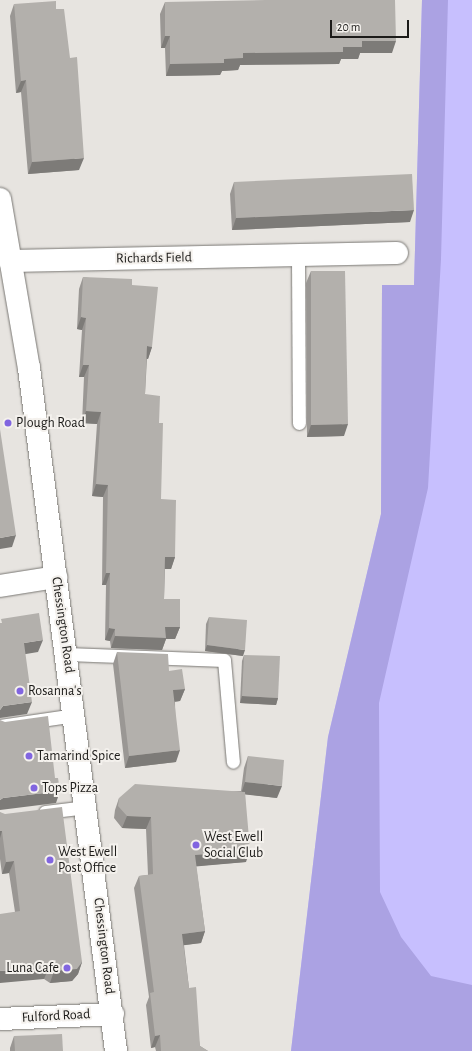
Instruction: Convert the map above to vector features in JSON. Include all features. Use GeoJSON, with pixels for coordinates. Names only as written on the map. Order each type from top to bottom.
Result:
{"type":"FeatureCollection","features":[{"type":"Feature","properties":{"kind":"main road","name":"Chessington Road"},"geometry":{"type":"LineString","coordinates":[[0,199],[29,368],[87,807],[113,1014],[116,1051]]}},
{"type":"Feature","properties":{"kind":"main road","name":"Richards Field"},"geometry":{"type":"LineString","coordinates":[[10,261],[397,253]]}},
{"type":"Feature","properties":{"kind":"main road"},"geometry":{"type":"LineString","coordinates":[[0,586],[56,577]]}},
{"type":"Feature","properties":{"kind":"main road","name":"Fulford Road"},"geometry":{"type":"LineString","coordinates":[[0,1019],[113,1014]]}},
{"type":"Feature","properties":{"kind":"lane"},"geometry":{"type":"LineString","coordinates":[[298,255],[299,423]]}},
{"type":"Feature","properties":{"kind":"lane"},"geometry":{"type":"LineString","coordinates":[[67,654],[224,660],[233,762]]}},
{"type":"Feature","properties":{"kind":"lane"},"geometry":{"type":"LineString","coordinates":[[0,726],[75,715]]}},
{"type":"Feature","properties":{"kind":"lane"},"geometry":{"type":"LineString","coordinates":[[32,814],[87,807]]}},
{"type":"Feature","properties":{"kind":"shaded area"},"geometry":{"type":"Polygon","coordinates":[[[422,0],[472,0],[472,1051],[291,1051],[328,737],[381,514],[382,285],[414,285],[422,0]]]}},
{"type":"Feature","properties":{"kind":"shaded area"},"geometry":{"type":"Polygon","coordinates":[[[422,0],[448,0],[441,259],[428,488],[379,703],[380,892],[401,937],[431,976],[472,985],[472,1051],[291,1051],[328,737],[381,514],[382,285],[414,285],[422,0]]]}},
{"type":"Feature","properties":{"kind":"building"},"geometry":{"type":"Polygon","coordinates":[[[395,0],[396,41],[362,41],[362,47],[343,47],[343,52],[243,53],[243,58],[224,59],[224,63],[170,64],[170,36],[165,36],[165,2],[395,0]]]}},
{"type":"Feature","properties":{"kind":"building"},"geometry":{"type":"Polygon","coordinates":[[[56,1],[56,9],[64,9],[70,58],[77,57],[84,158],[32,162],[26,80],[21,81],[14,4],[56,1]]]}},
{"type":"Feature","properties":{"kind":"building"},"geometry":{"type":"Polygon","coordinates":[[[412,174],[414,210],[236,218],[234,182],[412,174]]]}},
{"type":"Feature","properties":{"kind":"building"},"geometry":{"type":"Polygon","coordinates":[[[311,271],[345,271],[348,424],[311,425],[311,271]]]}},
{"type":"Feature","properties":{"kind":"building"},"geometry":{"type":"Polygon","coordinates":[[[83,277],[132,279],[132,285],[158,287],[152,347],[147,346],[145,394],[160,396],[159,423],[163,423],[161,499],[176,500],[175,557],[165,557],[164,599],[180,599],[180,627],[165,627],[166,638],[115,636],[115,629],[109,628],[110,573],[106,573],[108,485],[96,484],[101,412],[86,411],[89,365],[83,365],[86,318],[81,317],[83,277]]]}},
{"type":"Feature","properties":{"kind":"building"},"geometry":{"type":"Polygon","coordinates":[[[0,429],[16,535],[0,538],[0,429]]]}},
{"type":"Feature","properties":{"kind":"building"},"geometry":{"type":"Polygon","coordinates":[[[39,613],[43,640],[24,643],[32,702],[3,706],[0,710],[1,619],[39,613]]]}},
{"type":"Feature","properties":{"kind":"building"},"geometry":{"type":"Polygon","coordinates":[[[209,617],[247,620],[245,650],[207,645],[209,617]]]}},
{"type":"Feature","properties":{"kind":"building"},"geometry":{"type":"Polygon","coordinates":[[[117,652],[168,654],[169,671],[182,669],[185,689],[173,690],[180,750],[129,756],[117,652]]]}},
{"type":"Feature","properties":{"kind":"building"},"geometry":{"type":"Polygon","coordinates":[[[244,655],[280,656],[278,698],[242,696],[244,655]]]}},
{"type":"Feature","properties":{"kind":"building"},"geometry":{"type":"Polygon","coordinates":[[[48,716],[55,778],[58,778],[60,791],[3,798],[0,800],[0,720],[5,722],[48,716]]]}},
{"type":"Feature","properties":{"kind":"building"},"geometry":{"type":"Polygon","coordinates":[[[248,756],[284,760],[282,786],[245,782],[248,756]]]}},
{"type":"Feature","properties":{"kind":"building"},"geometry":{"type":"Polygon","coordinates":[[[135,784],[245,792],[250,850],[195,855],[205,931],[182,934],[189,988],[196,987],[200,1046],[208,1051],[161,1051],[160,1035],[155,1036],[150,993],[154,992],[139,876],[153,874],[151,817],[127,816],[118,806],[119,798],[135,784]]]}},
{"type":"Feature","properties":{"kind":"building"},"geometry":{"type":"Polygon","coordinates":[[[62,807],[82,962],[77,969],[54,971],[49,967],[0,971],[0,914],[20,911],[14,861],[6,862],[2,831],[0,831],[0,812],[5,814],[62,807]]]}},
{"type":"Feature","properties":{"kind":"building"},"geometry":{"type":"Polygon","coordinates":[[[62,1034],[63,1051],[15,1051],[14,1036],[62,1034]]]}},
{"type":"Feature","properties":{"kind":"place","name":"Plough Road"},"geometry":{"type":"Point","coordinates":[8,423]}},
{"type":"Feature","properties":{"kind":"place","name":"Rosanna's"},"geometry":{"type":"Point","coordinates":[20,691]}},
{"type":"Feature","properties":{"kind":"place","name":"Tamarind Spice"},"geometry":{"type":"Point","coordinates":[29,756]}},
{"type":"Feature","properties":{"kind":"place","name":"Tops Pizza"},"geometry":{"type":"Point","coordinates":[34,788]}},
{"type":"Feature","properties":{"kind":"place","name":"West Ewell Social Club"},"geometry":{"type":"Point","coordinates":[196,845]}},
{"type":"Feature","properties":{"kind":"place","name":"West Ewell Post Office"},"geometry":{"type":"Point","coordinates":[50,860]}},
{"type":"Feature","properties":{"kind":"place","name":"Luna Cafe"},"geometry":{"type":"Point","coordinates":[67,968]}}]}
